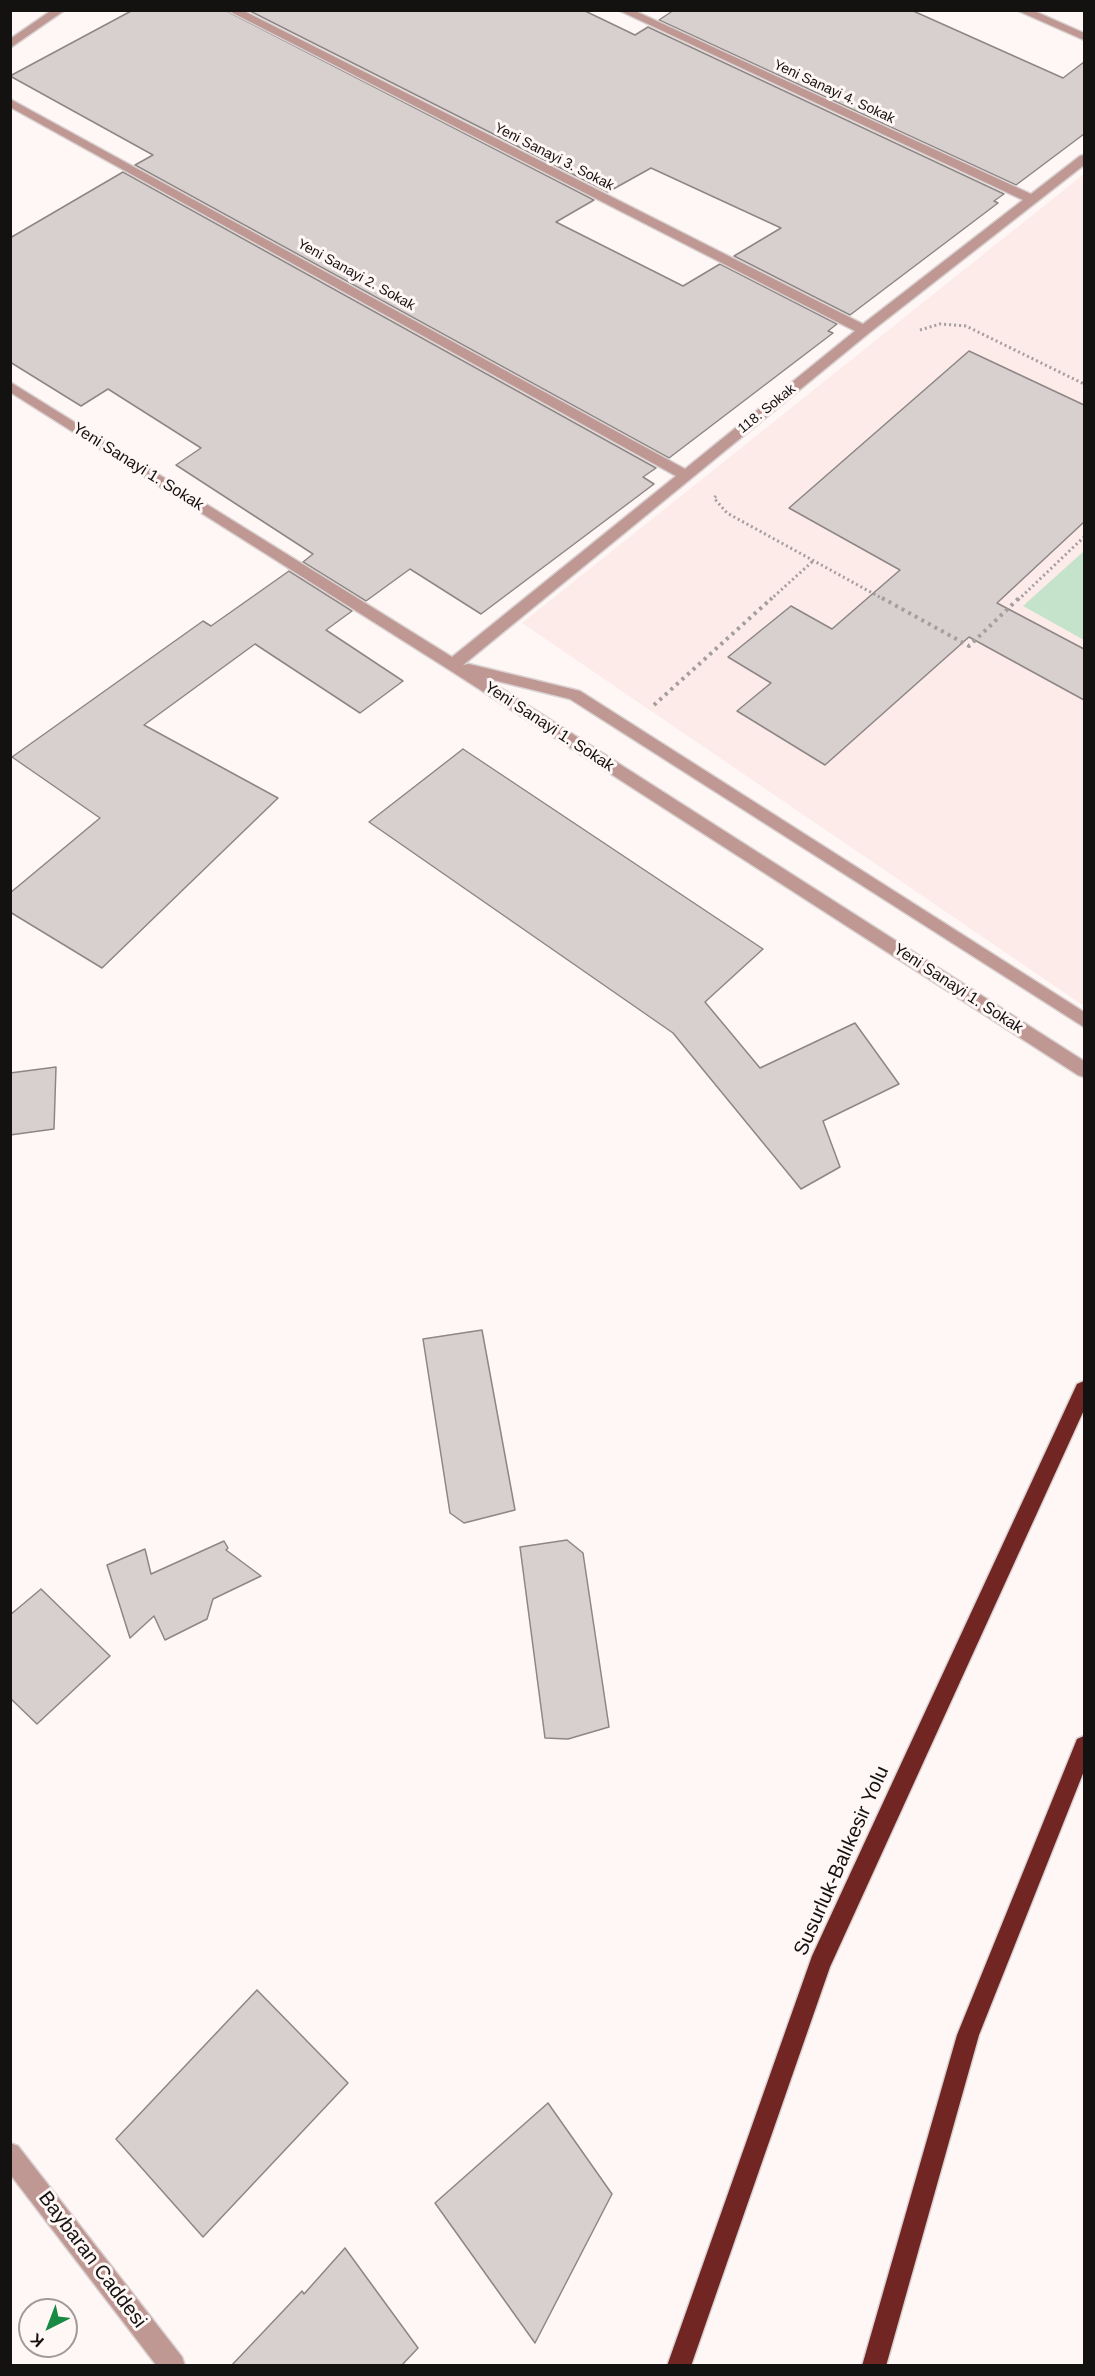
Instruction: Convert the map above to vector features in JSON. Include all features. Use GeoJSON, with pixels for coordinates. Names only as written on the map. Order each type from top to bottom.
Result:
{"type":"FeatureCollection","features":[{"type":"Feature","properties":{"kind":"highway","name":"Susurluk-Balıkesir Yolu"},"geometry":{"type":"LineString","coordinates":[[679,2366],[820,1964],[1084,1390]]}},
{"type":"Feature","properties":{"kind":"highway"},"geometry":{"type":"LineString","coordinates":[[874,2366],[968,2035],[1084,1746]]}},
{"type":"Feature","properties":{"kind":"street"},"geometry":{"type":"LineString","coordinates":[[10,45],[60,10]]}},
{"type":"Feature","properties":{"kind":"street","name":"Yeni Sanayi 3. Sokak"},"geometry":{"type":"LineString","coordinates":[[232,10],[864,330]]}},
{"type":"Feature","properties":{"kind":"street","name":"Yeni Sanayi 4. Sokak"},"geometry":{"type":"LineString","coordinates":[[623,10],[1033,200]]}},
{"type":"Feature","properties":{"kind":"street"},"geometry":{"type":"LineString","coordinates":[[1022,10],[1084,37]]}},
{"type":"Feature","properties":{"kind":"street","name":"Yeni Sanayi 2. Sokak"},"geometry":{"type":"LineString","coordinates":[[10,102],[686,475]]}},
{"type":"Feature","properties":{"kind":"street","name":"118. Sokak"},"geometry":{"type":"LineString","coordinates":[[453,665],[864,330],[1084,159]]}},
{"type":"Feature","properties":{"kind":"street","name":"Yeni Sanayi 1. Sokak"},"geometry":{"type":"LineString","coordinates":[[10,386],[453,665],[1084,1070]]}},
{"type":"Feature","properties":{"kind":"street"},"geometry":{"type":"LineString","coordinates":[[453,665],[575,695],[1084,1020]]}},
{"type":"Feature","properties":{"kind":"street","name":"Baybaran Caddesi"},"geometry":{"type":"LineString","coordinates":[[10,2154],[173,2366]]}},
{"type":"Feature","properties":{"kind":"path"},"geometry":{"type":"LineString","coordinates":[[916,332],[940,324],[966,326],[1084,384]]}},
{"type":"Feature","properties":{"kind":"path"},"geometry":{"type":"LineString","coordinates":[[723,490],[714,498],[728,513],[969,646],[1084,537]]}},
{"type":"Feature","properties":{"kind":"path"},"geometry":{"type":"LineString","coordinates":[[627,729],[813,561]]}},
{"type":"Feature","properties":{"kind":"shaded area"},"geometry":{"type":"Polygon","coordinates":[[[1084,174],[1084,1006],[522,623],[1084,174]]]}},
{"type":"Feature","properties":{"kind":"green space"},"geometry":{"type":"Polygon","coordinates":[[[1084,551],[1084,640],[1023,606],[1084,551]]]}},
{"type":"Feature","properties":{"kind":"building"},"geometry":{"type":"Polygon","coordinates":[[[133,10],[225,10],[594,200],[556,222],[683,286],[720,264],[837,324],[828,331],[833,333],[669,458],[135,165],[153,155],[10,76],[133,10]]]}},
{"type":"Feature","properties":{"kind":"building"},"geometry":{"type":"Polygon","coordinates":[[[248,10],[583,10],[635,35],[648,27],[1004,194],[994,201],[998,203],[850,315],[734,256],[781,228],[651,168],[608,192],[248,10]]]}},
{"type":"Feature","properties":{"kind":"building"},"geometry":{"type":"Polygon","coordinates":[[[674,10],[911,10],[1063,78],[1084,62],[1084,134],[1016,185],[659,20],[674,10]]]}},
{"type":"Feature","properties":{"kind":"building"},"geometry":{"type":"Polygon","coordinates":[[[123,172],[656,468],[643,477],[654,484],[481,614],[410,569],[366,601],[303,562],[313,554],[176,465],[201,448],[108,389],[81,406],[10,362],[10,238],[123,172]]]}},
{"type":"Feature","properties":{"kind":"building"},"geometry":{"type":"Polygon","coordinates":[[[969,351],[1084,405],[1084,522],[997,603],[1084,649],[1084,700],[969,637],[825,765],[737,711],[771,683],[728,657],[791,606],[832,629],[900,570],[789,508],[969,351]]]}},
{"type":"Feature","properties":{"kind":"building"},"geometry":{"type":"Polygon","coordinates":[[[289,571],[352,611],[326,630],[403,681],[360,713],[255,644],[144,725],[278,798],[102,968],[10,912],[10,893],[100,818],[12,757],[203,621],[211,626],[289,571]]]}},
{"type":"Feature","properties":{"kind":"building"},"geometry":{"type":"Polygon","coordinates":[[[463,749],[763,949],[705,1002],[760,1068],[855,1023],[899,1084],[823,1121],[840,1167],[801,1189],[673,1033],[369,822],[463,749]]]}},
{"type":"Feature","properties":{"kind":"building"},"geometry":{"type":"Polygon","coordinates":[[[56,1067],[54,1129],[10,1135],[10,1073],[56,1067]]]}},
{"type":"Feature","properties":{"kind":"building"},"geometry":{"type":"Polygon","coordinates":[[[482,1330],[515,1510],[464,1523],[450,1513],[423,1339],[482,1330]]]}},
{"type":"Feature","properties":{"kind":"building"},"geometry":{"type":"Polygon","coordinates":[[[567,1540],[583,1553],[609,1727],[568,1739],[545,1738],[520,1547],[567,1540]]]}},
{"type":"Feature","properties":{"kind":"building"},"geometry":{"type":"Polygon","coordinates":[[[224,1541],[228,1548],[226,1550],[261,1576],[213,1599],[207,1619],[165,1640],[154,1616],[130,1638],[107,1565],[145,1549],[151,1574],[224,1541]]]}},
{"type":"Feature","properties":{"kind":"building"},"geometry":{"type":"Polygon","coordinates":[[[41,1589],[110,1656],[37,1724],[10,1698],[10,1615],[41,1589]]]}},
{"type":"Feature","properties":{"kind":"building"},"geometry":{"type":"Polygon","coordinates":[[[257,1990],[348,2083],[203,2237],[116,2139],[257,1990]]]}},
{"type":"Feature","properties":{"kind":"building"},"geometry":{"type":"Polygon","coordinates":[[[548,2103],[612,2194],[535,2343],[435,2203],[548,2103]]]}},
{"type":"Feature","properties":{"kind":"building"},"geometry":{"type":"Polygon","coordinates":[[[345,2248],[418,2348],[401,2366],[231,2366],[302,2291],[304,2294],[345,2248]]]}}]}
